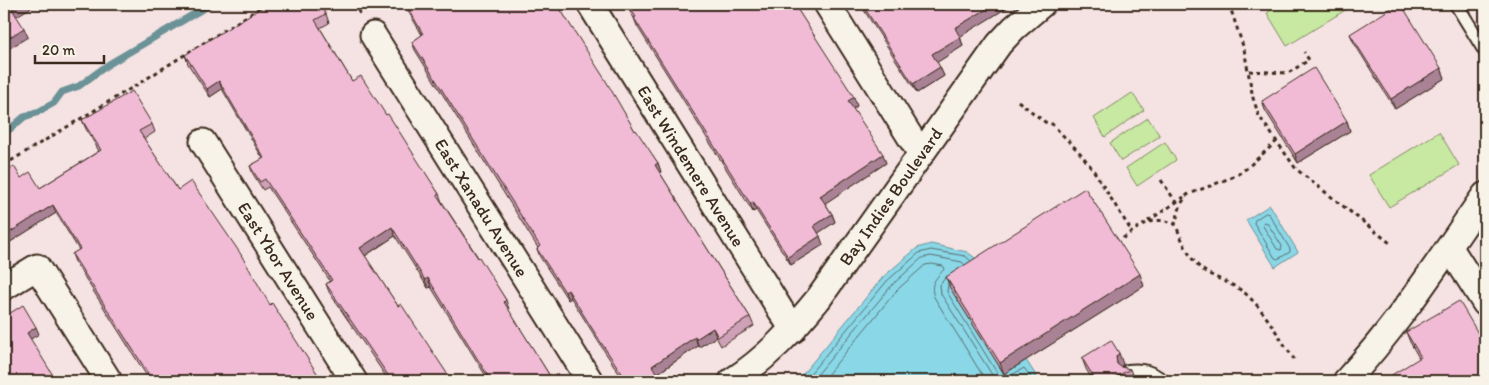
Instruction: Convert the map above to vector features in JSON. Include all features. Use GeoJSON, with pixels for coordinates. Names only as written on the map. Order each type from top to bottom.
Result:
{"type":"FeatureCollection","features":[{"type":"Feature","properties":{"kind":"street","name":"East Windemere Avenue"},"geometry":{"type":"LineString","coordinates":[[590,4],[793,330]]}},
{"type":"Feature","properties":{"kind":"street"},"geometry":{"type":"LineString","coordinates":[[827,4],[921,154]]}},
{"type":"Feature","properties":{"kind":"street","name":"Bay Indies Boulevard"},"geometry":{"type":"LineString","coordinates":[[732,381],[761,359],[793,330],[818,298],[999,44],[1042,4]]}},
{"type":"Feature","properties":{"kind":"street","name":"East Xanadu Avenue"},"geometry":{"type":"LineString","coordinates":[[373,34],[590,381]]}},
{"type":"Feature","properties":{"kind":"street","name":"East Ybor Avenue"},"geometry":{"type":"LineString","coordinates":[[203,142],[354,381]]}},
{"type":"Feature","properties":{"kind":"street"},"geometry":{"type":"LineString","coordinates":[[1346,381],[1391,329],[1450,248],[1485,195]]}},
{"type":"Feature","properties":{"kind":"street"},"geometry":{"type":"LineString","coordinates":[[1450,248],[1485,303]]}},
{"type":"Feature","properties":{"kind":"street"},"geometry":{"type":"LineString","coordinates":[[4,287],[37,267],[109,381]]}},
{"type":"Feature","properties":{"kind":"lane"},"geometry":{"type":"LineString","coordinates":[[1456,4],[1485,52]]}},
{"type":"Feature","properties":{"kind":"lane"},"geometry":{"type":"LineString","coordinates":[[1128,371],[1144,370],[1164,381]]}},
{"type":"Feature","properties":{"kind":"path"},"geometry":{"type":"LineString","coordinates":[[4,165],[266,4]]}},
{"type":"Feature","properties":{"kind":"path"},"geometry":{"type":"LineString","coordinates":[[1228,4],[1241,38],[1256,109],[1277,141],[1296,169],[1390,243]]}},
{"type":"Feature","properties":{"kind":"path"},"geometry":{"type":"LineString","coordinates":[[1249,71],[1288,73],[1309,60],[1304,52]]}},
{"type":"Feature","properties":{"kind":"path"},"geometry":{"type":"LineString","coordinates":[[1018,101],[1045,122],[1052,124],[1080,153],[1092,168],[1132,232]]}},
{"type":"Feature","properties":{"kind":"path"},"geometry":{"type":"LineString","coordinates":[[1116,242],[1187,195],[1235,176],[1247,168],[1277,141]]}},
{"type":"Feature","properties":{"kind":"path"},"geometry":{"type":"LineString","coordinates":[[1162,180],[1176,202]]}},
{"type":"Feature","properties":{"kind":"path"},"geometry":{"type":"LineString","coordinates":[[1187,195],[1181,204],[1175,224],[1196,263],[1201,269],[1235,285],[1248,296],[1294,359]]}},
{"type":"Feature","properties":{"kind":"path"},"geometry":{"type":"LineString","coordinates":[[1148,222],[1159,220],[1175,224]]}},
{"type":"Feature","properties":{"kind":"green space"},"geometry":{"type":"Polygon","coordinates":[[[1282,4],[1355,4],[1287,46],[1267,13],[1282,4]]]}},
{"type":"Feature","properties":{"kind":"green space"},"geometry":{"type":"Polygon","coordinates":[[[1132,93],[1144,110],[1105,137],[1094,118],[1132,93]]]}},
{"type":"Feature","properties":{"kind":"green space"},"geometry":{"type":"Polygon","coordinates":[[[1148,118],[1160,136],[1121,161],[1110,143],[1148,118]]]}},
{"type":"Feature","properties":{"kind":"green space"},"geometry":{"type":"Polygon","coordinates":[[[1439,132],[1459,165],[1389,207],[1369,175],[1439,132]]]}},
{"type":"Feature","properties":{"kind":"green space"},"geometry":{"type":"Polygon","coordinates":[[[1165,142],[1176,160],[1137,186],[1126,168],[1165,142]]]}},
{"type":"Feature","properties":{"kind":"water"},"geometry":{"type":"Polygon","coordinates":[[[1270,205],[1298,252],[1275,267],[1246,220],[1270,205]]]}},
{"type":"Feature","properties":{"kind":"water"},"geometry":{"type":"Polygon","coordinates":[[[931,244],[967,252],[986,266],[1026,360],[1035,374],[1036,381],[797,381],[883,277],[917,248],[931,244]]]}},
{"type":"Feature","properties":{"kind":"building"},"geometry":{"type":"Polygon","coordinates":[[[4,4],[20,4],[12,9],[24,28],[7,39],[4,37],[4,4]]]}},
{"type":"Feature","properties":{"kind":"building"},"geometry":{"type":"Polygon","coordinates":[[[267,4],[319,4],[326,14],[315,20],[352,81],[361,76],[386,115],[388,114],[439,194],[437,195],[506,300],[504,302],[553,381],[491,381],[428,278],[425,280],[392,227],[360,248],[398,306],[401,304],[452,381],[392,381],[326,284],[332,280],[265,179],[260,182],[250,166],[264,158],[219,81],[207,89],[185,55],[267,4]]]}},
{"type":"Feature","properties":{"kind":"building"},"geometry":{"type":"Polygon","coordinates":[[[406,4],[557,4],[635,131],[658,163],[655,165],[750,317],[718,337],[713,328],[696,339],[695,337],[652,366],[658,375],[648,381],[627,381],[568,290],[565,292],[537,249],[540,246],[412,42],[423,34],[406,4]]]}},
{"type":"Feature","properties":{"kind":"building"},"geometry":{"type":"Polygon","coordinates":[[[627,4],[794,4],[854,97],[848,101],[883,154],[820,196],[832,214],[814,226],[820,236],[788,257],[753,202],[750,203],[627,4]]]}},
{"type":"Feature","properties":{"kind":"building"},"geometry":{"type":"Polygon","coordinates":[[[862,4],[995,4],[955,28],[960,37],[932,54],[940,67],[913,84],[862,4]]]}},
{"type":"Feature","properties":{"kind":"building"},"geometry":{"type":"Polygon","coordinates":[[[1398,4],[1401,4],[1441,68],[1391,99],[1350,34],[1398,4]]]}},
{"type":"Feature","properties":{"kind":"building"},"geometry":{"type":"Polygon","coordinates":[[[1314,68],[1347,121],[1295,154],[1262,101],[1314,68]]]}},
{"type":"Feature","properties":{"kind":"building"},"geometry":{"type":"Polygon","coordinates":[[[132,91],[152,124],[139,131],[178,190],[191,181],[240,253],[270,305],[272,303],[322,381],[153,381],[72,254],[80,249],[53,205],[4,236],[4,173],[14,166],[21,178],[30,172],[40,188],[101,150],[82,120],[132,91]]]}},
{"type":"Feature","properties":{"kind":"building"},"geometry":{"type":"Polygon","coordinates":[[[1085,188],[1140,274],[1000,363],[946,277],[1085,188]]]}},
{"type":"Feature","properties":{"kind":"building"},"geometry":{"type":"Polygon","coordinates":[[[1485,232],[1485,244],[1480,236],[1485,232]]]}},
{"type":"Feature","properties":{"kind":"building"},"geometry":{"type":"Polygon","coordinates":[[[1459,301],[1485,345],[1485,381],[1382,381],[1421,357],[1406,332],[1459,301]]]}},
{"type":"Feature","properties":{"kind":"building"},"geometry":{"type":"Polygon","coordinates":[[[23,305],[36,327],[27,333],[58,381],[4,381],[4,317],[23,305]]]}},
{"type":"Feature","properties":{"kind":"building"},"geometry":{"type":"Polygon","coordinates":[[[1111,340],[1119,353],[1116,357],[1117,364],[1130,369],[1109,381],[1096,381],[1082,358],[1111,340]]]}},
{"type":"Feature","properties":{"kind":"waterway"},"geometry":{"type":"LineString","coordinates":[[4,132],[24,117],[54,103],[62,92],[79,86],[109,64],[211,4]]}}]}
